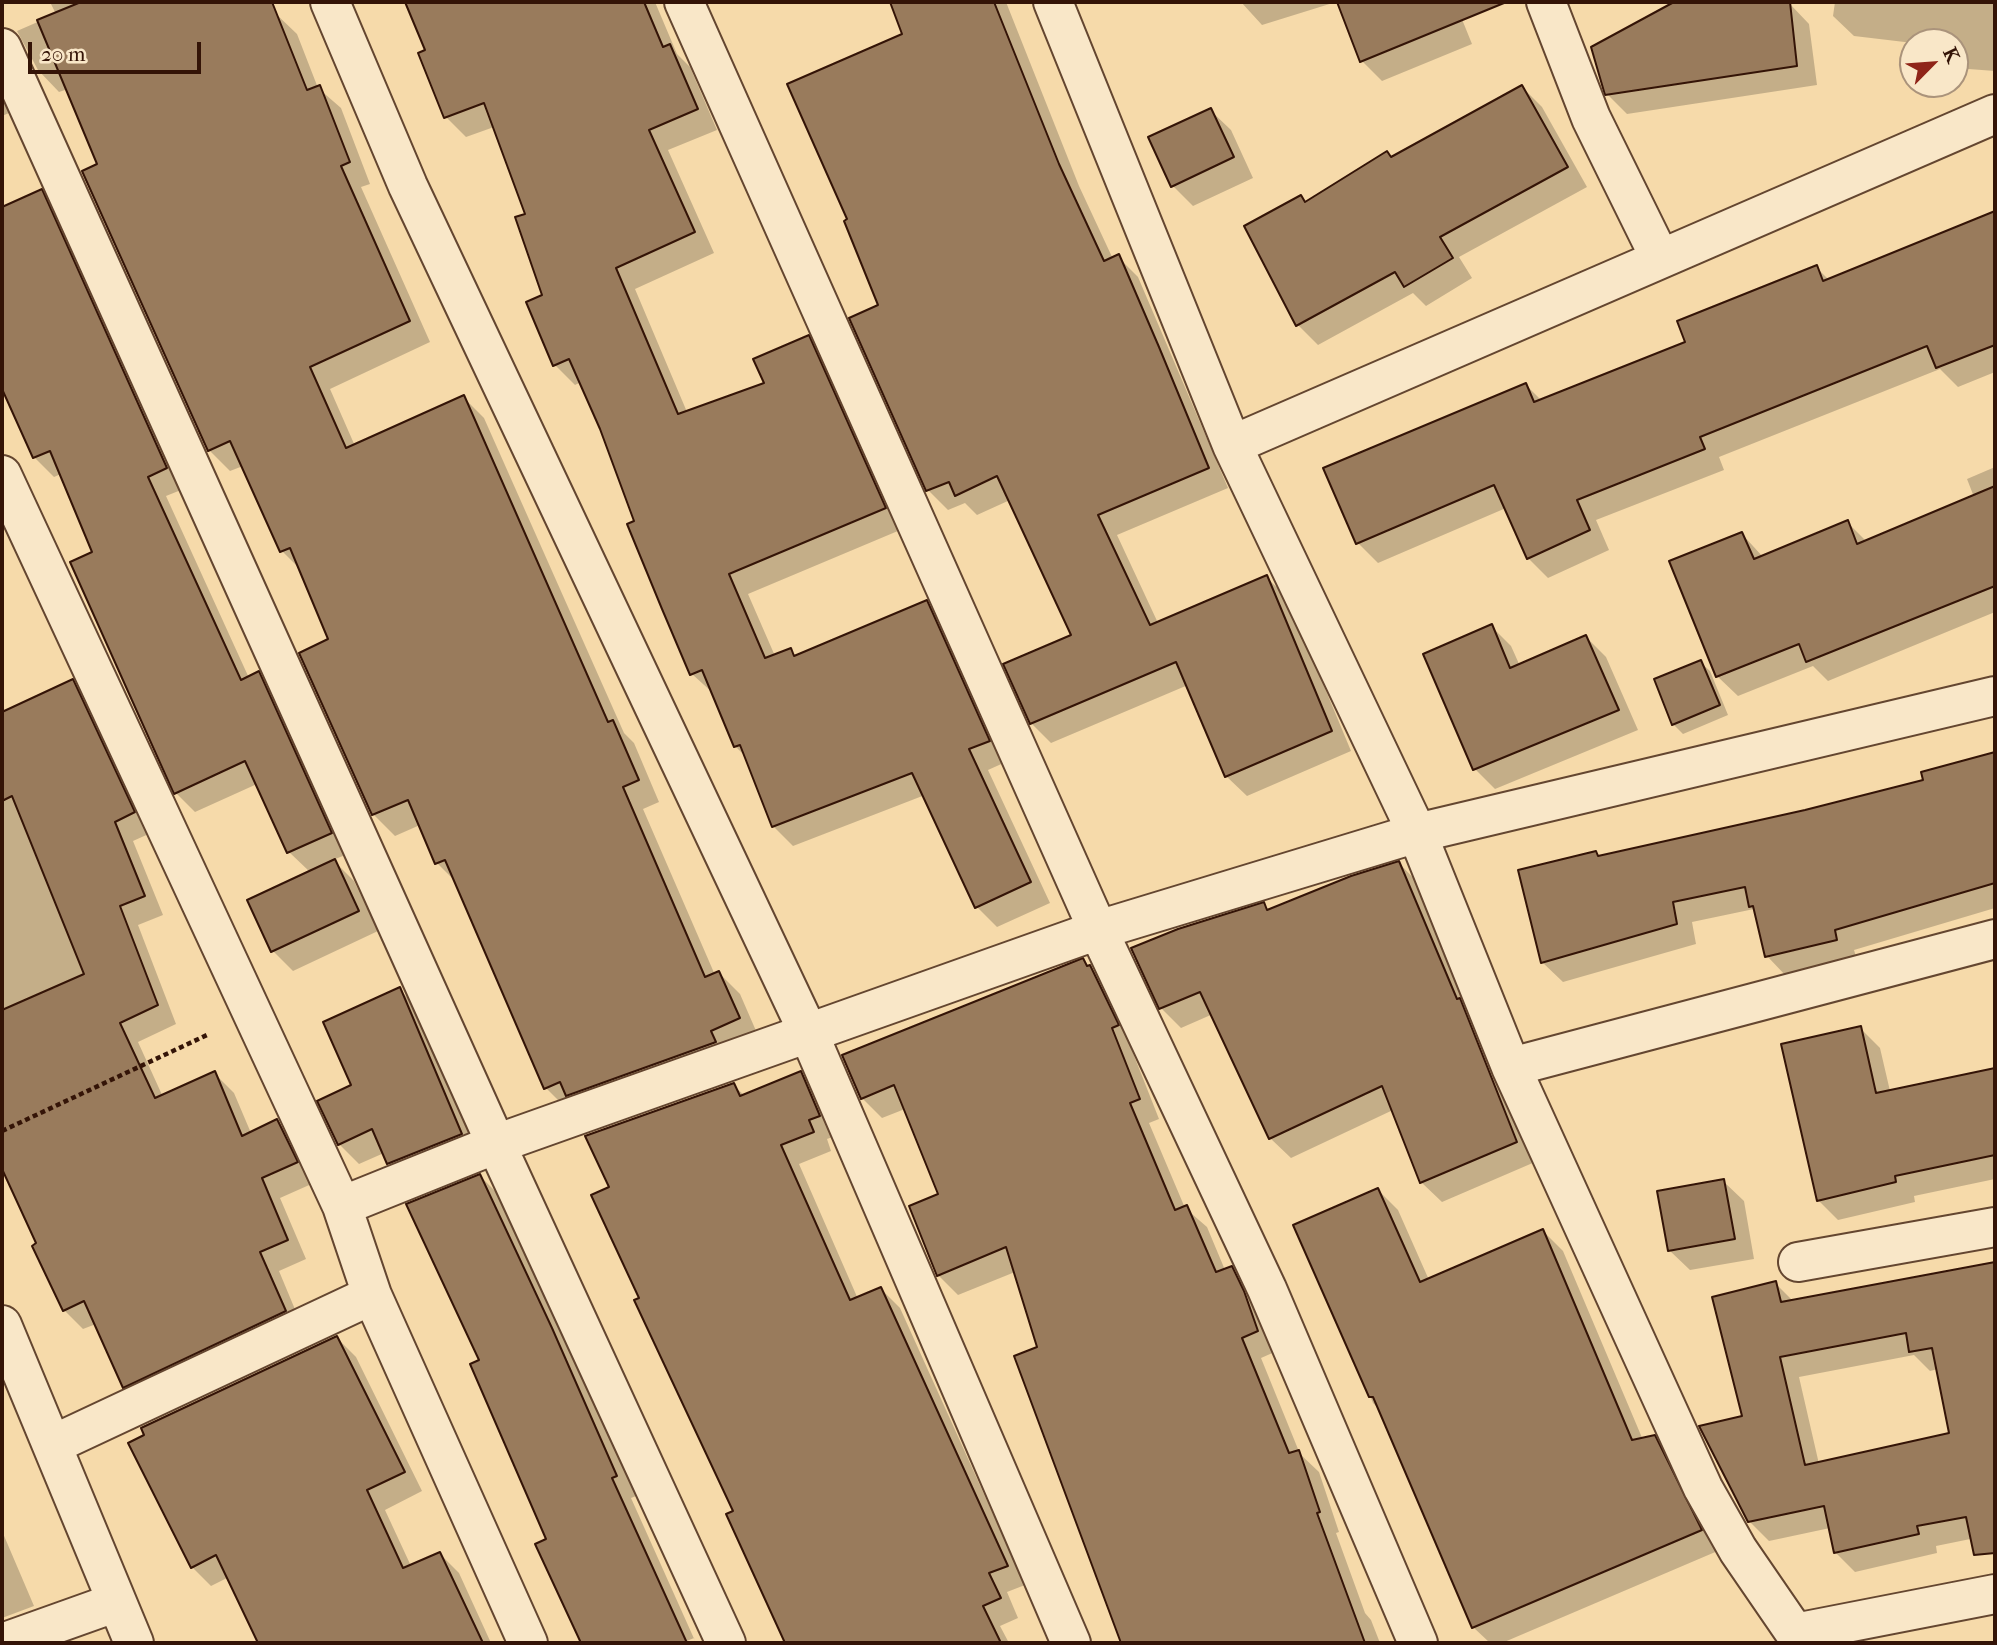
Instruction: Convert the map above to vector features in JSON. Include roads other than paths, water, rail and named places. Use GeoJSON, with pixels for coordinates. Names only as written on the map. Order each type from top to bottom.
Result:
{"type":"FeatureCollection","features":[{"type":"Feature","properties":{"kind":"street"},"geometry":{"type":"LineString","coordinates":[[330,2],[408,186],[808,1032],[1071,1643]]}},
{"type":"Feature","properties":{"kind":"street"},"geometry":{"type":"LineString","coordinates":[[684,2],[1098,930],[1267,1289],[1418,1643]]}},
{"type":"Feature","properties":{"kind":"street"},"geometry":{"type":"LineString","coordinates":[[1053,2],[1232,445],[1417,833],[1511,1067],[1703,1488],[1738,1550],[1797,1638],[1995,1594]]}},
{"type":"Feature","properties":{"kind":"street"},"geometry":{"type":"LineString","coordinates":[[1546,2],[1591,118],[1660,258]]}},
{"type":"Feature","properties":{"kind":"street"},"geometry":{"type":"LineString","coordinates":[[2,48],[496,1144],[726,1643]]}},
{"type":"Feature","properties":{"kind":"street"},"geometry":{"type":"LineString","coordinates":[[1232,445],[1995,114]]}},
{"type":"Feature","properties":{"kind":"street"},"geometry":{"type":"LineString","coordinates":[[2,475],[342,1206],[372,1295],[528,1643]]}},
{"type":"Feature","properties":{"kind":"street"},"geometry":{"type":"LineString","coordinates":[[342,1206],[496,1144],[1098,930],[1417,833],[1995,696]]}},
{"type":"Feature","properties":{"kind":"street"},"geometry":{"type":"LineString","coordinates":[[1511,1067],[1995,939]]}},
{"type":"Feature","properties":{"kind":"street"},"geometry":{"type":"LineString","coordinates":[[1798,1262],[1995,1227]]}},
{"type":"Feature","properties":{"kind":"street"},"geometry":{"type":"LineString","coordinates":[[52,1445],[372,1295]]}},
{"type":"Feature","properties":{"kind":"street"},"geometry":{"type":"LineString","coordinates":[[2,1325],[134,1643]]}},
{"type":"Feature","properties":{"kind":"street"},"geometry":{"type":"LineString","coordinates":[[2,1643],[117,1602]]}}]}
